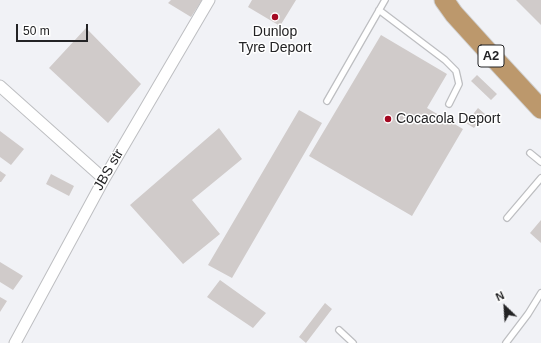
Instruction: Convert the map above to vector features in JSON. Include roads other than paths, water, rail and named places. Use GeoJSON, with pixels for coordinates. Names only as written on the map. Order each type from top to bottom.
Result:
{"type":"FeatureCollection","features":[{"type":"Feature","properties":{"kind":"highway","name":"A2"},"geometry":{"type":"LineString","coordinates":[[444,0],[454,14],[541,109]]}},
{"type":"Feature","properties":{"kind":"highway","name":"A2"},"geometry":{"type":"LineString","coordinates":[[459,0],[541,90]]}},
{"type":"Feature","properties":{"kind":"street","name":"JBS str"},"geometry":{"type":"LineString","coordinates":[[15,343],[104,179],[209,0]]}},
{"type":"Feature","properties":{"kind":"street"},"geometry":{"type":"LineString","coordinates":[[0,86],[104,179]]}},
{"type":"Feature","properties":{"kind":"lane"},"geometry":{"type":"LineString","coordinates":[[327,101],[385,0]]}},
{"type":"Feature","properties":{"kind":"lane"},"geometry":{"type":"LineString","coordinates":[[379,10],[445,60],[456,71],[459,84],[449,104]]}},
{"type":"Feature","properties":{"kind":"lane"},"geometry":{"type":"LineString","coordinates":[[530,153],[541,162]]}},
{"type":"Feature","properties":{"kind":"lane"},"geometry":{"type":"LineString","coordinates":[[507,218],[541,178]]}},
{"type":"Feature","properties":{"kind":"lane"},"geometry":{"type":"LineString","coordinates":[[506,343],[528,314],[541,293]]}},
{"type":"Feature","properties":{"kind":"lane"},"geometry":{"type":"LineString","coordinates":[[339,330],[353,343]]}},
{"type":"Feature","properties":{"kind":"place","name":"Dunlop Tyre Deport"},"geometry":{"type":"Point","coordinates":[275,17]}},
{"type":"Feature","properties":{"kind":"place","name":"Cocacola Deport"},"geometry":{"type":"Point","coordinates":[388,119]}}]}
